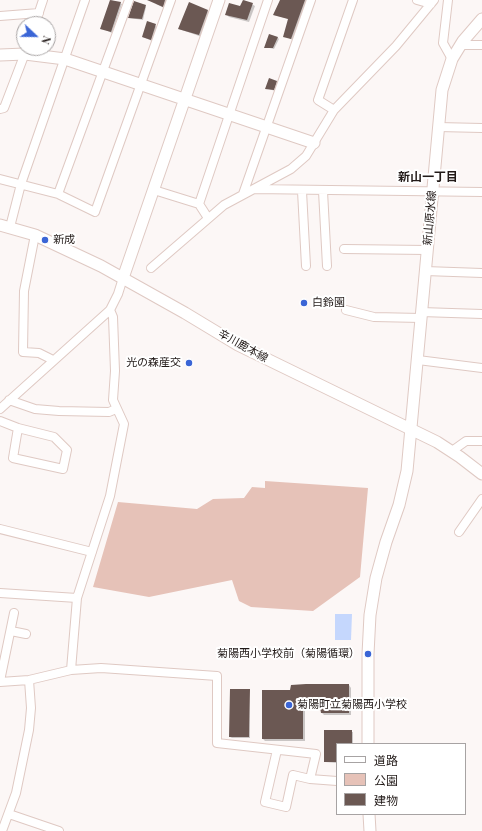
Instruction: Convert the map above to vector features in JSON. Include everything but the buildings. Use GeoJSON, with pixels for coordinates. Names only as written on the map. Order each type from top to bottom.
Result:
{"type":"FeatureCollection","features":[{"type":"Feature","properties":{"kind":"street"},"geometry":{"type":"LineString","coordinates":[[38,16],[43,0]]}},
{"type":"Feature","properties":{"kind":"street"},"geometry":{"type":"LineString","coordinates":[[5,226],[85,0]]}},
{"type":"Feature","properties":{"kind":"street"},"geometry":{"type":"LineString","coordinates":[[58,194],[129,0]]}},
{"type":"Feature","properties":{"kind":"street"},"geometry":{"type":"LineString","coordinates":[[0,179],[58,194],[95,212],[171,0]]}},
{"type":"Feature","properties":{"kind":"street"},"geometry":{"type":"LineString","coordinates":[[0,409],[110,310],[118,294],[184,98],[219,0]]}},
{"type":"Feature","properties":{"kind":"street"},"geometry":{"type":"LineString","coordinates":[[199,204],[268,0]]}},
{"type":"Feature","properties":{"kind":"street"},"geometry":{"type":"LineString","coordinates":[[243,194],[311,0]]}},
{"type":"Feature","properties":{"kind":"street"},"geometry":{"type":"LineString","coordinates":[[334,110],[318,100],[353,0]]}},
{"type":"Feature","properties":{"kind":"street"},"geometry":{"type":"LineString","coordinates":[[417,0],[433,2]]}},
{"type":"Feature","properties":{"kind":"street"},"geometry":{"type":"LineString","coordinates":[[448,0],[443,43],[452,59]]}},
{"type":"Feature","properties":{"kind":"street"},"geometry":{"type":"LineString","coordinates":[[151,268],[224,205],[291,168],[306,156],[334,110],[396,46],[433,2]]}},
{"type":"Feature","properties":{"kind":"street"},"geometry":{"type":"LineString","coordinates":[[0,16],[39,13]]}},
{"type":"Feature","properties":{"kind":"street","name":"新山原水線"},"geometry":{"type":"LineString","coordinates":[[368,743],[368,654],[370,615],[376,578],[386,542],[399,505],[407,471],[442,90],[452,59],[482,19]]}},
{"type":"Feature","properties":{"kind":"street"},"geometry":{"type":"LineString","coordinates":[[461,45],[482,46]]}},
{"type":"Feature","properties":{"kind":"street"},"geometry":{"type":"LineString","coordinates":[[0,55],[16,53]]}},
{"type":"Feature","properties":{"kind":"street"},"geometry":{"type":"LineString","coordinates":[[0,109],[4,108],[24,56]]}},
{"type":"Feature","properties":{"kind":"street"},"geometry":{"type":"LineString","coordinates":[[50,56],[65,59],[141,83],[314,143]]}},
{"type":"Feature","properties":{"kind":"street"},"geometry":{"type":"LineString","coordinates":[[438,127],[482,128]]}},
{"type":"Feature","properties":{"kind":"street"},"geometry":{"type":"LineString","coordinates":[[253,189],[302,191],[482,192]]}},
{"type":"Feature","properties":{"kind":"street"},"geometry":{"type":"LineString","coordinates":[[154,190],[199,204],[208,218]]}},
{"type":"Feature","properties":{"kind":"street"},"geometry":{"type":"LineString","coordinates":[[323,190],[327,266]]}},
{"type":"Feature","properties":{"kind":"street"},"geometry":{"type":"LineString","coordinates":[[302,191],[306,266]]}},
{"type":"Feature","properties":{"kind":"street","name":"辛川鹿本線"},"geometry":{"type":"LineString","coordinates":[[5,226],[35,235],[123,278],[185,312],[238,345],[326,389],[411,428],[452,451],[482,474]]}},
{"type":"Feature","properties":{"kind":"street"},"geometry":{"type":"LineString","coordinates":[[35,235],[24,291],[23,352],[39,353],[53,360]]}},
{"type":"Feature","properties":{"kind":"street"},"geometry":{"type":"LineString","coordinates":[[344,249],[427,250]]}},
{"type":"Feature","properties":{"kind":"street"},"geometry":{"type":"LineString","coordinates":[[425,271],[482,273]]}},
{"type":"Feature","properties":{"kind":"street"},"geometry":{"type":"LineString","coordinates":[[71,670],[77,598],[110,496],[124,424],[116,409],[114,400],[115,371],[113,317],[110,310]]}},
{"type":"Feature","properties":{"kind":"street"},"geometry":{"type":"LineString","coordinates":[[346,310],[355,314],[374,317],[482,314]]}},
{"type":"Feature","properties":{"kind":"street"},"geometry":{"type":"LineString","coordinates":[[418,360],[482,368]]}},
{"type":"Feature","properties":{"kind":"street"},"geometry":{"type":"LineString","coordinates":[[9,400],[35,408],[59,411],[109,412],[116,409]]}},
{"type":"Feature","properties":{"kind":"street"},"geometry":{"type":"LineString","coordinates":[[0,421],[18,428],[54,437],[67,450],[63,469],[13,458],[18,428]]}},
{"type":"Feature","properties":{"kind":"street"},"geometry":{"type":"LineString","coordinates":[[452,451],[466,441],[482,441]]}},
{"type":"Feature","properties":{"kind":"street"},"geometry":{"type":"LineString","coordinates":[[459,532],[482,499]]}},
{"type":"Feature","properties":{"kind":"street"},"geometry":{"type":"LineString","coordinates":[[0,529],[92,552]]}},
{"type":"Feature","properties":{"kind":"street"},"geometry":{"type":"LineString","coordinates":[[0,593],[77,598]]}},
{"type":"Feature","properties":{"kind":"street"},"geometry":{"type":"LineString","coordinates":[[14,614],[0,681],[29,680],[71,670],[101,668],[217,676],[217,743],[316,754],[310,779]]}},
{"type":"Feature","properties":{"kind":"street"},"geometry":{"type":"LineString","coordinates":[[11,631],[26,634]]}},
{"type":"Feature","properties":{"kind":"street"},"geometry":{"type":"LineString","coordinates":[[2,831],[16,793],[29,730],[31,708],[29,680]]}},
{"type":"Feature","properties":{"kind":"street"},"geometry":{"type":"LineString","coordinates":[[277,750],[265,802],[286,807],[293,775],[315,780],[336,781]]}},
{"type":"Feature","properties":{"kind":"street"},"geometry":{"type":"LineString","coordinates":[[9,814],[59,831]]}},
{"type":"Feature","properties":{"kind":"street"},"geometry":{"type":"LineString","coordinates":[[369,815],[370,831]]}},
{"type":"Feature","properties":{"kind":"green space"},"geometry":{"type":"Polygon","coordinates":[[[265,481],[368,488],[360,577],[313,611],[251,607],[239,601],[232,580],[149,597],[93,587],[118,502],[197,509],[213,499],[244,498],[252,487],[265,488],[265,481]]]}},
{"type":"Feature","properties":{"kind":"water"},"geometry":{"type":"Polygon","coordinates":[[[335,614],[352,614],[351,640],[335,640],[335,614]]]}},
{"type":"Feature","properties":{"kind":"place","name":"新成"},"geometry":{"type":"Point","coordinates":[45,240]}},
{"type":"Feature","properties":{"kind":"place","name":"白鈴園"},"geometry":{"type":"Point","coordinates":[304,303]}},
{"type":"Feature","properties":{"kind":"place","name":"光の森産交"},"geometry":{"type":"Point","coordinates":[189,363]}},
{"type":"Feature","properties":{"kind":"place","name":"菊陽西小学校前（菊陽循環）"},"geometry":{"type":"Point","coordinates":[368,654]}},
{"type":"Feature","properties":{"kind":"place","name":"菊陽町立菊陽西小学校"},"geometry":{"type":"Point","coordinates":[289,705]}},
{"type":"Feature","properties":{"kind":"district","name":"新山一丁目"},"geometry":{"type":"Point","coordinates":[428,177]}}]}
